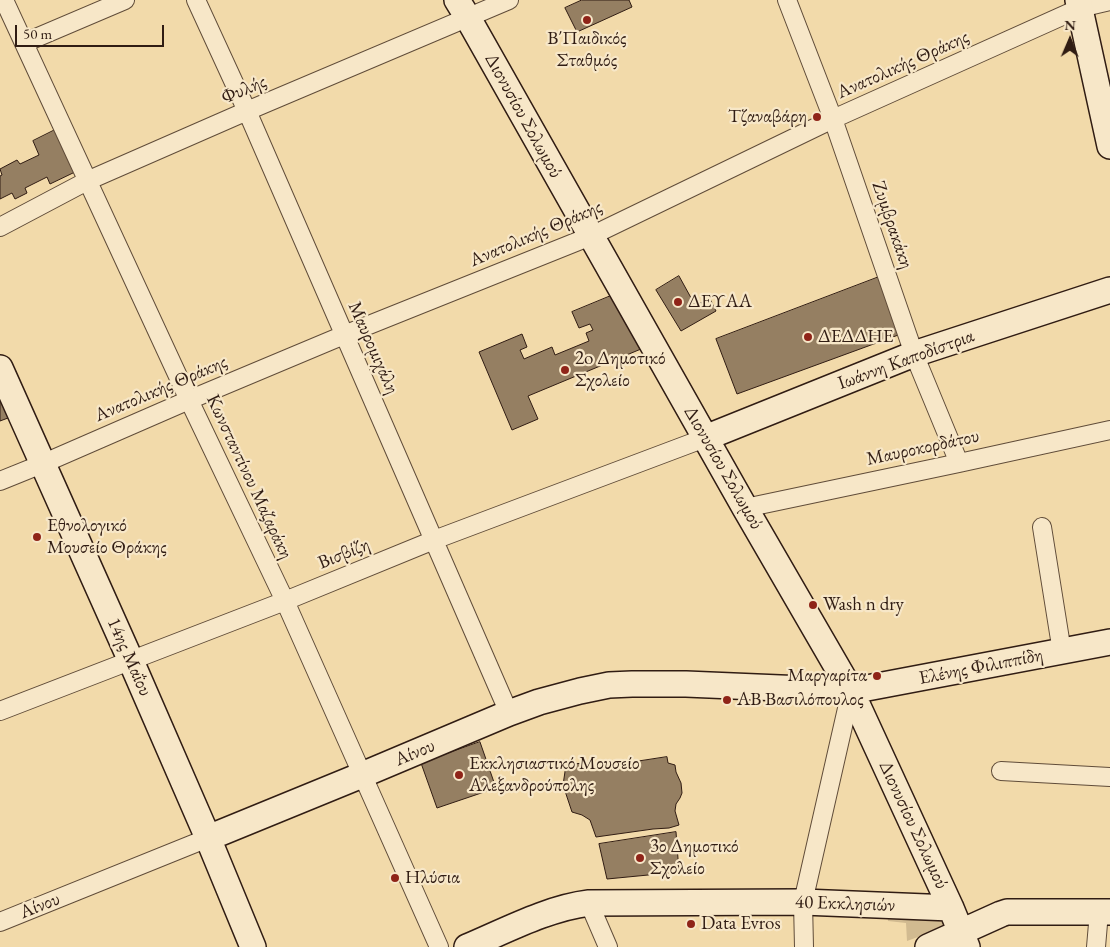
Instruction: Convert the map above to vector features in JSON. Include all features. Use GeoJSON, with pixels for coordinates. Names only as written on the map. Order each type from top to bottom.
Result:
{"type":"FeatureCollection","features":[{"type":"Feature","properties":{"kind":"street","name":"Κωνσταντίνου Μαζαράκη"},"geometry":{"type":"LineString","coordinates":[[4,0],[189,400],[285,601],[439,947]]}},
{"type":"Feature","properties":{"kind":"street"},"geometry":{"type":"LineString","coordinates":[[24,42],[125,0]]}},
{"type":"Feature","properties":{"kind":"street","name":"Μαυρομιχάλη"},"geometry":{"type":"LineString","coordinates":[[196,0],[247,111],[509,713]]}},
{"type":"Feature","properties":{"kind":"street","name":"Φυλής"},"geometry":{"type":"LineString","coordinates":[[0,227],[87,181],[247,111],[462,9],[509,0]]}},
{"type":"Feature","properties":{"kind":"street","name":"Ζυμβρακάκη"},"geometry":{"type":"LineString","coordinates":[[786,0],[833,120],[914,354],[959,463]]}},
{"type":"Feature","properties":{"kind":"street","name":"Ανατολικής Θράκης"},"geometry":{"type":"LineString","coordinates":[[0,481],[344,335],[591,236],[1079,4],[1110,1]]}},
{"type":"Feature","properties":{"kind":"street"},"geometry":{"type":"LineString","coordinates":[[1079,4],[1109,139]]}},
{"type":"Feature","properties":{"kind":"street","name":"Διονυσίου Σολωμού"},"geometry":{"type":"LineString","coordinates":[[462,9],[851,691],[964,939]]}},
{"type":"Feature","properties":{"kind":"street","name":"Ιωάννη Καποδίστρια"},"geometry":{"type":"LineString","coordinates":[[706,438],[914,354],[1110,290]]}},
{"type":"Feature","properties":{"kind":"street","name":"14ης Μαΐου"},"geometry":{"type":"LineString","coordinates":[[0,368],[131,661],[253,947]]}},
{"type":"Feature","properties":{"kind":"street","name":"Μαυροκορδάτου"},"geometry":{"type":"LineString","coordinates":[[745,508],[1110,430]]}},
{"type":"Feature","properties":{"kind":"street","name":"Βισβίζη"},"geometry":{"type":"LineString","coordinates":[[0,711],[285,601],[434,540],[706,438]]}},
{"type":"Feature","properties":{"kind":"street"},"geometry":{"type":"LineString","coordinates":[[1042,527],[1062,652]]}},
{"type":"Feature","properties":{"kind":"street","name":"Ελένης Φιλιππίδη"},"geometry":{"type":"LineString","coordinates":[[851,691],[1110,642]]}},
{"type":"Feature","properties":{"kind":"street","name":"Αίνου"},"geometry":{"type":"LineString","coordinates":[[0,922],[362,775],[509,713],[560,696],[609,685],[632,684],[686,684],[851,691]]}},
{"type":"Feature","properties":{"kind":"street"},"geometry":{"type":"LineString","coordinates":[[804,947],[802,902],[851,691]]}},
{"type":"Feature","properties":{"kind":"street"},"geometry":{"type":"LineString","coordinates":[[1001,771],[1110,777]]}},
{"type":"Feature","properties":{"kind":"street","name":"40 Εκκλησιών"},"geometry":{"type":"LineString","coordinates":[[467,947],[549,912],[589,903],[802,902],[951,908]]}},
{"type":"Feature","properties":{"kind":"street"},"geometry":{"type":"LineString","coordinates":[[589,903],[608,947]]}},
{"type":"Feature","properties":{"kind":"street"},"geometry":{"type":"LineString","coordinates":[[928,947],[964,939],[1000,914],[1007,912],[1104,912],[1096,947]]}},
{"type":"Feature","properties":{"kind":"shaded area"},"geometry":{"type":"Polygon","coordinates":[[[887,912],[946,914],[950,925],[907,941],[906,923],[888,921],[887,912]]]}},
{"type":"Feature","properties":{"kind":"building","name":"Β΄Παιδικός Σταθμός"},"geometry":{"type":"Polygon","coordinates":[[[582,0],[629,0],[632,7],[577,32],[565,8],[582,0]]]}},
{"type":"Feature","properties":{"kind":"building"},"geometry":{"type":"Polygon","coordinates":[[[55,130],[75,172],[50,184],[47,177],[25,188],[27,193],[15,199],[12,193],[0,199],[0,176],[2,175],[0,169],[17,160],[20,164],[39,155],[33,141],[55,130]]]}},
{"type":"Feature","properties":{"kind":"building","name":"ΔΕΥΑΑ"},"geometry":{"type":"Polygon","coordinates":[[[679,276],[695,305],[710,299],[716,311],[681,331],[656,290],[679,276]]]}},
{"type":"Feature","properties":{"kind":"building","name":"ΔΕΔΔΗΕ"},"geometry":{"type":"Polygon","coordinates":[[[879,277],[901,334],[737,394],[716,339],[879,277]]]}},
{"type":"Feature","properties":{"kind":"building"},"geometry":{"type":"Polygon","coordinates":[[[618,293],[641,349],[528,396],[538,419],[512,430],[479,352],[522,334],[527,347],[520,350],[524,359],[552,347],[555,355],[589,341],[586,333],[593,330],[590,324],[579,328],[572,312],[618,293]]]}},
{"type":"Feature","properties":{"kind":"building"},"geometry":{"type":"Polygon","coordinates":[[[2,400],[8,418],[0,421],[0,401],[2,400]]]}},
{"type":"Feature","properties":{"kind":"building","name":"Εκκλησιαστικό Μουσείο Αλεξανδρούπολης"},"geometry":{"type":"Polygon","coordinates":[[[480,742],[496,788],[437,808],[421,763],[480,742]]]}},
{"type":"Feature","properties":{"kind":"building"},"geometry":{"type":"Polygon","coordinates":[[[667,757],[668,763],[675,765],[681,783],[682,793],[676,804],[675,811],[679,825],[669,828],[596,837],[590,820],[572,812],[563,785],[566,765],[583,763],[584,769],[667,757]]]}},
{"type":"Feature","properties":{"kind":"building","name":"3ο Δημοτικό Σχολείο"},"geometry":{"type":"Polygon","coordinates":[[[676,832],[679,872],[607,879],[599,844],[676,832]]]}},
{"type":"Feature","properties":{"kind":"place","name":"Β΄Παιδικός Σταθμός"},"geometry":{"type":"Point","coordinates":[587,20]}},
{"type":"Feature","properties":{"kind":"place","name":"Τζαναβάρη"},"geometry":{"type":"Point","coordinates":[817,117]}},
{"type":"Feature","properties":{"kind":"place","name":"ΔΕΥΑΑ"},"geometry":{"type":"Point","coordinates":[678,302]}},
{"type":"Feature","properties":{"kind":"place","name":"ΔΕΔΔΗΕ"},"geometry":{"type":"Point","coordinates":[808,337]}},
{"type":"Feature","properties":{"kind":"place","name":"2o Δημοτικό Σχολείο"},"geometry":{"type":"Point","coordinates":[565,370]}},
{"type":"Feature","properties":{"kind":"place","name":"Εθνολογικό Μουσείο Θράκης"},"geometry":{"type":"Point","coordinates":[37,537]}},
{"type":"Feature","properties":{"kind":"place","name":"Wash n dry"},"geometry":{"type":"Point","coordinates":[813,605]}},
{"type":"Feature","properties":{"kind":"place","name":"Μαργαρίτα"},"geometry":{"type":"Point","coordinates":[877,676]}},
{"type":"Feature","properties":{"kind":"place","name":"ΑΒ Βασιλόπουλος"},"geometry":{"type":"Point","coordinates":[727,700]}},
{"type":"Feature","properties":{"kind":"place","name":"Εκκλησιαστικό Μουσείο Αλεξανδρούπολης"},"geometry":{"type":"Point","coordinates":[459,775]}},
{"type":"Feature","properties":{"kind":"place","name":"3ο Δημοτικό Σχολείο"},"geometry":{"type":"Point","coordinates":[640,858]}},
{"type":"Feature","properties":{"kind":"place","name":"Ηλύσια"},"geometry":{"type":"Point","coordinates":[395,878]}},
{"type":"Feature","properties":{"kind":"place","name":"Data Evros"},"geometry":{"type":"Point","coordinates":[691,924]}}]}
